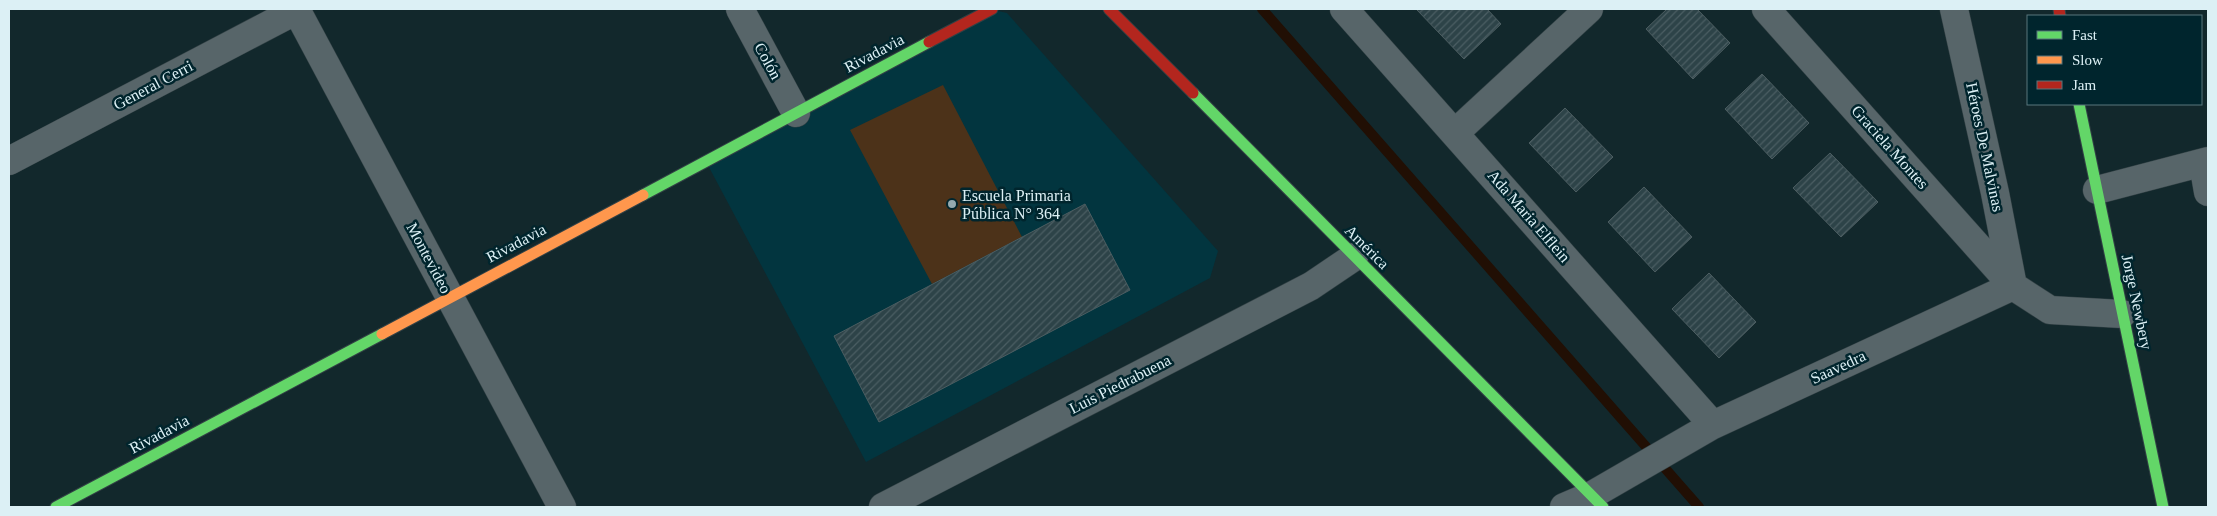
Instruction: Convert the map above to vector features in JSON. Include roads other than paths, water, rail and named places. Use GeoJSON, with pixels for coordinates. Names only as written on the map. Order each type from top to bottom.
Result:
{"type":"FeatureCollection","features":[{"type":"Feature","properties":{"kind":"street","name":"General Cerri"},"geometry":{"type":"LineString","coordinates":[[9,161],[296,9]]}},
{"type":"Feature","properties":{"kind":"street","name":"Montevideo"},"geometry":{"type":"LineString","coordinates":[[296,9],[562,507]]}},
{"type":"Feature","properties":{"kind":"street","name":"Colón"},"geometry":{"type":"LineString","coordinates":[[740,9],[796,113]]}},
{"type":"Feature","properties":{"kind":"street","name":"Rivadavia"},"geometry":{"type":"LineString","coordinates":[[56,507],[992,9]]}},
{"type":"Feature","properties":{"kind":"street","name":"América"},"geometry":{"type":"LineString","coordinates":[[1110,9],[1354,257],[1600,496]]}},
{"type":"Feature","properties":{"kind":"street","name":"Ada Maria Elflein"},"geometry":{"type":"LineString","coordinates":[[1344,9],[1456,132],[1713,425]]}},
{"type":"Feature","properties":{"kind":"street"},"geometry":{"type":"LineString","coordinates":[[1456,132],[1589,9]]}},
{"type":"Feature","properties":{"kind":"street","name":"Graciela Montes"},"geometry":{"type":"LineString","coordinates":[[1766,9],[2013,286]]}},
{"type":"Feature","properties":{"kind":"street","name":"Héroes De Malvinas"},"geometry":{"type":"LineString","coordinates":[[1954,9],[1995,193],[2013,286]]}},
{"type":"Feature","properties":{"kind":"street","name":"Jorge Newbery"},"geometry":{"type":"LineString","coordinates":[[2079,105],[2162,507]]}},
{"type":"Feature","properties":{"kind":"street"},"geometry":{"type":"LineString","coordinates":[[2097,190],[2206,162],[2208,192]]}},
{"type":"Feature","properties":{"kind":"street","name":"Luis Piedrabuena"},"geometry":{"type":"LineString","coordinates":[[883,507],[1310,286],[1354,257]]}},
{"type":"Feature","properties":{"kind":"street"},"geometry":{"type":"LineString","coordinates":[[2013,286],[2050,310],[2122,314]]}},
{"type":"Feature","properties":{"kind":"street","name":"Saavedra"},"geometry":{"type":"LineString","coordinates":[[1564,507],[1600,496],[1713,425],[2013,286]]}},
{"type":"Feature","properties":{"kind":"waterway"},"geometry":{"type":"LineString","coordinates":[[1262,9],[1699,507]]}},
{"type":"Feature","properties":{"kind":"place","name":"Escuela Primaria Pública N° 364"},"geometry":{"type":"Point","coordinates":[952,204]}}]}
